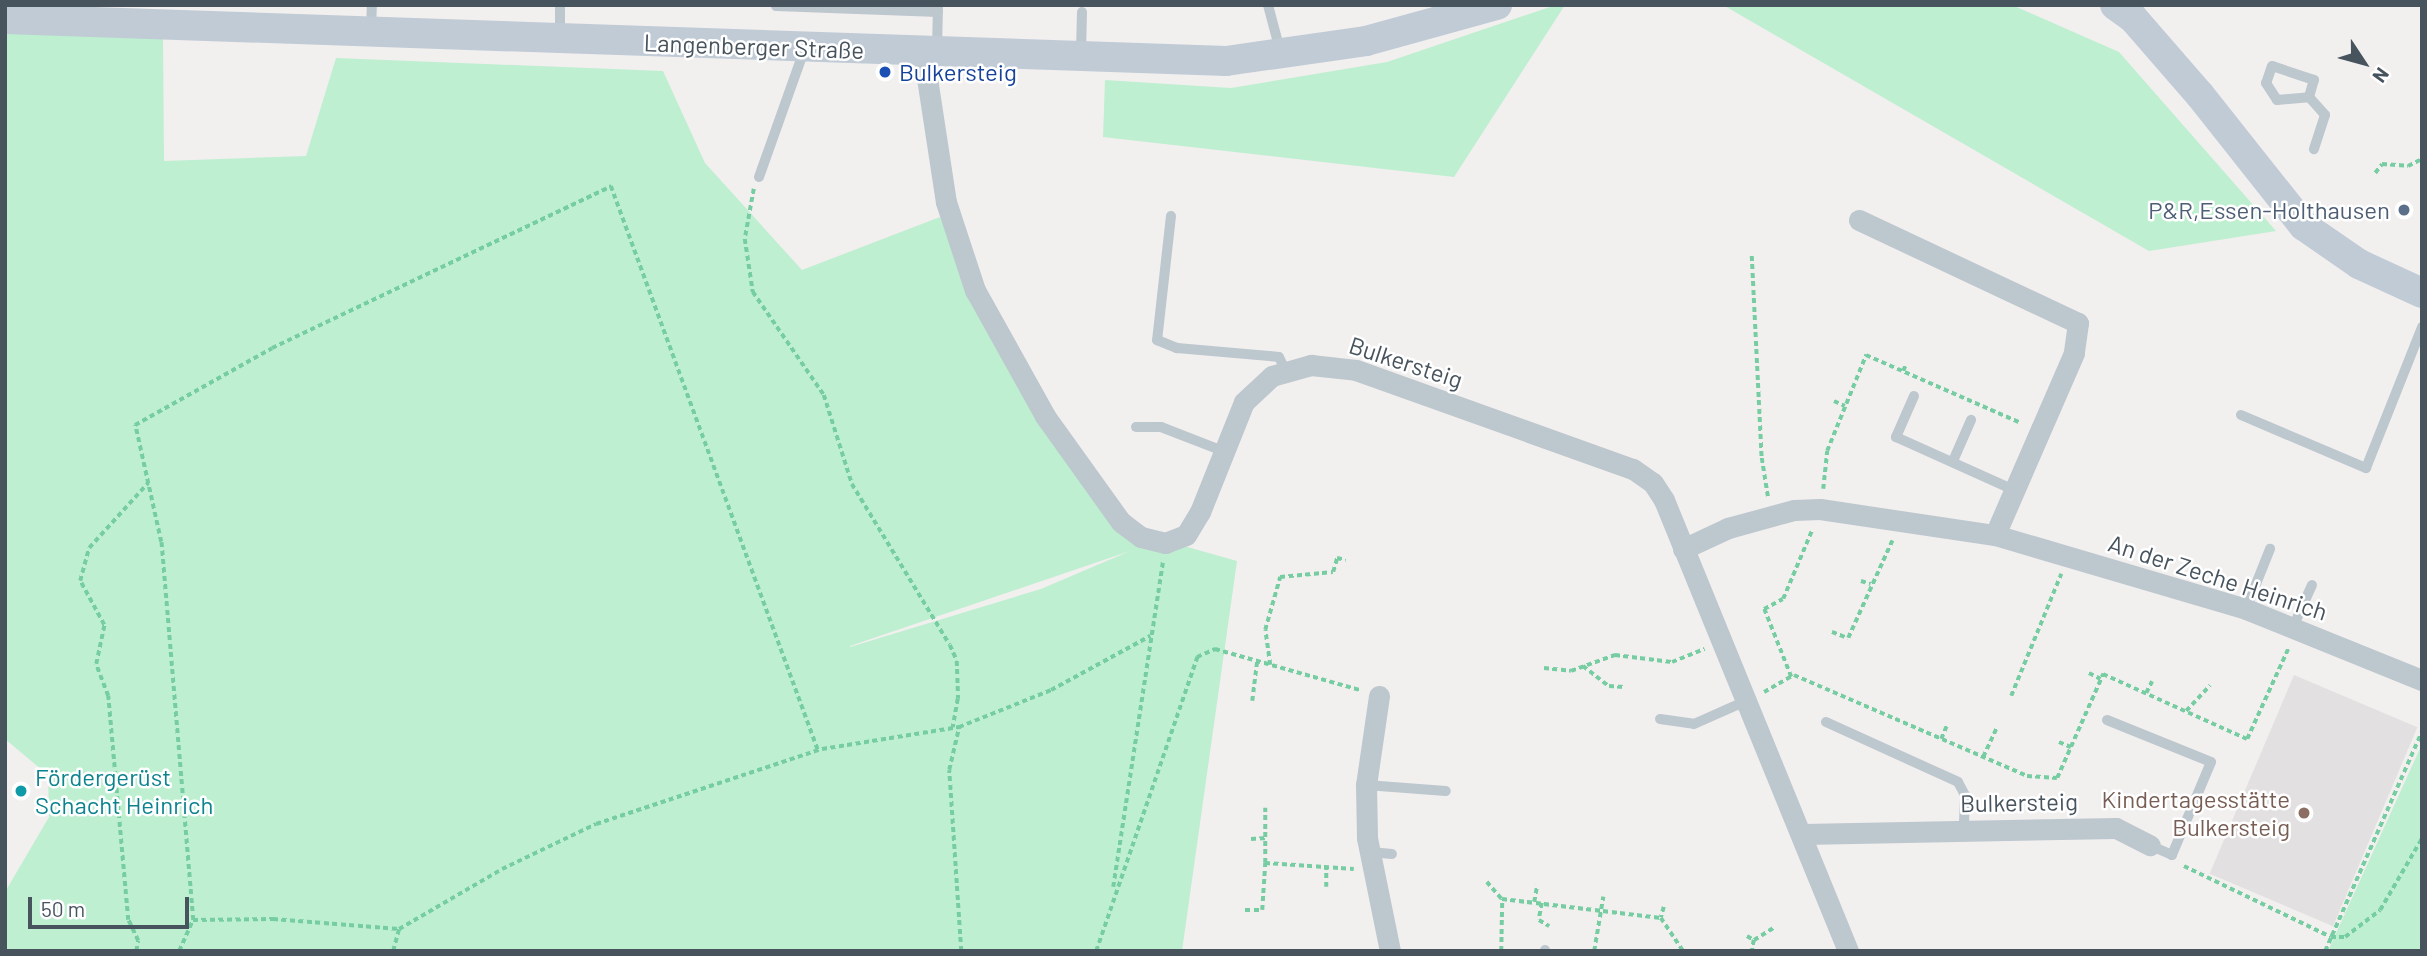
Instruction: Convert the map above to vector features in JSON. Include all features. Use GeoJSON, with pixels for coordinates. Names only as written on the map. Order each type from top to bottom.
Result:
{"type":"FeatureCollection","features":[{"type":"Feature","properties":{"kind":"main road","name":"Langenberger Straße"},"geometry":{"type":"LineString","coordinates":[[5,19],[371,18],[560,38],[1226,61],[1366,41],[1497,5]]}},
{"type":"Feature","properties":{"kind":"main road"},"geometry":{"type":"LineString","coordinates":[[2115,5],[2133,18],[2200,94],[2304,226],[2359,264],[2422,293]]}},
{"type":"Feature","properties":{"kind":"street"},"geometry":{"type":"LineString","coordinates":[[930,52],[946,202],[975,290],[1045,416],[1121,522],[1141,537],[1165,543]]}},
{"type":"Feature","properties":{"kind":"street"},"geometry":{"type":"LineString","coordinates":[[1859,220],[2078,323],[2074,353],[1995,535]]}},
{"type":"Feature","properties":{"kind":"street","name":"Bulkersteig"},"geometry":{"type":"LineString","coordinates":[[1165,543],[1176,541],[1194,526],[1244,402],[1256,387],[1285,370],[1331,365],[1356,370],[1633,469],[1653,482],[1664,500],[1803,834],[1848,951]]}},
{"type":"Feature","properties":{"kind":"street","name":"An der Zeche Heinrich"},"geometry":{"type":"LineString","coordinates":[[1683,549],[1728,528],[1770,516],[1820,509],[1995,535],[2246,609],[2422,680]]}},
{"type":"Feature","properties":{"kind":"street"},"geometry":{"type":"LineString","coordinates":[[1379,696],[1366,785],[1372,861],[1390,951]]}},
{"type":"Feature","properties":{"kind":"street","name":"Bulkersteig"},"geometry":{"type":"LineString","coordinates":[[1803,834],[2116,828],[2150,845]]}},
{"type":"Feature","properties":{"kind":"lane"},"geometry":{"type":"LineString","coordinates":[[560,5],[560,38]]}},
{"type":"Feature","properties":{"kind":"lane"},"geometry":{"type":"LineString","coordinates":[[1268,5],[1282,53]]}},
{"type":"Feature","properties":{"kind":"lane"},"geometry":{"type":"LineString","coordinates":[[776,6],[938,9],[930,52]]}},
{"type":"Feature","properties":{"kind":"lane"},"geometry":{"type":"LineString","coordinates":[[1080,56],[1082,12]]}},
{"type":"Feature","properties":{"kind":"lane"},"geometry":{"type":"LineString","coordinates":[[759,177],[805,48]]}},
{"type":"Feature","properties":{"kind":"lane"},"geometry":{"type":"LineString","coordinates":[[2272,66],[2314,80],[2309,97],[2277,100],[2266,83],[2272,66]]}},
{"type":"Feature","properties":{"kind":"lane"},"geometry":{"type":"LineString","coordinates":[[2309,97],[2325,115],[2314,149]]}},
{"type":"Feature","properties":{"kind":"lane"},"geometry":{"type":"LineString","coordinates":[[1171,216],[1157,340],[1177,348],[1279,357],[1285,370]]}},
{"type":"Feature","properties":{"kind":"lane"},"geometry":{"type":"LineString","coordinates":[[2241,415],[2366,468],[2422,327]]}},
{"type":"Feature","properties":{"kind":"lane"},"geometry":{"type":"LineString","coordinates":[[1914,396],[1896,437],[2014,490]]}},
{"type":"Feature","properties":{"kind":"lane"},"geometry":{"type":"LineString","coordinates":[[1953,461],[1971,420]]}},
{"type":"Feature","properties":{"kind":"lane"},"geometry":{"type":"LineString","coordinates":[[1136,427],[1161,427],[1223,451]]}},
{"type":"Feature","properties":{"kind":"lane"},"geometry":{"type":"LineString","coordinates":[[2246,609],[2270,549]]}},
{"type":"Feature","properties":{"kind":"lane"},"geometry":{"type":"LineString","coordinates":[[2295,627],[2312,585]]}},
{"type":"Feature","properties":{"kind":"lane"},"geometry":{"type":"LineString","coordinates":[[1660,719],[1694,724],[1746,701]]}},
{"type":"Feature","properties":{"kind":"lane"},"geometry":{"type":"LineString","coordinates":[[2107,720],[2211,762],[2172,855]]}},
{"type":"Feature","properties":{"kind":"lane"},"geometry":{"type":"LineString","coordinates":[[1826,722],[1958,782],[1965,795],[1964,829]]}},
{"type":"Feature","properties":{"kind":"lane"},"geometry":{"type":"LineString","coordinates":[[1366,785],[1446,791]]}},
{"type":"Feature","properties":{"kind":"lane","name":"Bulkersteig"},"geometry":{"type":"LineString","coordinates":[[2150,845],[2172,855]]}},
{"type":"Feature","properties":{"kind":"lane"},"geometry":{"type":"LineString","coordinates":[[1372,861],[1392,854]]}},
{"type":"Feature","properties":{"kind":"path"},"geometry":{"type":"LineString","coordinates":[[2375,173],[2382,164],[2408,166],[2422,159]]}},
{"type":"Feature","properties":{"kind":"path"},"geometry":{"type":"LineString","coordinates":[[759,177],[745,239],[753,292],[824,395],[852,484],[950,645],[957,661],[958,699],[953,728]]}},
{"type":"Feature","properties":{"kind":"path"},"geometry":{"type":"LineString","coordinates":[[179,951],[193,920],[161,542],[135,425],[272,348],[611,186],[818,750]]}},
{"type":"Feature","properties":{"kind":"path"},"geometry":{"type":"LineString","coordinates":[[1752,256],[1762,458],[1770,516]]}},
{"type":"Feature","properties":{"kind":"path"},"geometry":{"type":"LineString","coordinates":[[1903,371],[1906,364]]}},
{"type":"Feature","properties":{"kind":"path"},"geometry":{"type":"LineString","coordinates":[[1834,401],[1845,406]]}},
{"type":"Feature","properties":{"kind":"path"},"geometry":{"type":"LineString","coordinates":[[136,951],[138,941],[128,920],[108,696],[96,664],[104,625],[80,581],[89,548],[148,483]]}},
{"type":"Feature","properties":{"kind":"path"},"geometry":{"type":"LineString","coordinates":[[1820,509],[1783,599],[1764,609],[1791,677],[1892,715],[2027,776],[2057,778],[2103,674],[2247,739],[2295,627]]}},
{"type":"Feature","properties":{"kind":"path"},"geometry":{"type":"LineString","coordinates":[[1832,632],[1847,638],[1902,520]]}},
{"type":"Feature","properties":{"kind":"path"},"geometry":{"type":"LineString","coordinates":[[1112,896],[1165,543]]}},
{"type":"Feature","properties":{"kind":"path"},"geometry":{"type":"LineString","coordinates":[[2011,696],[2068,556]]}},
{"type":"Feature","properties":{"kind":"path"},"geometry":{"type":"LineString","coordinates":[[1270,665],[1265,630],[1280,578],[1333,572],[1337,558],[1346,561]]}},
{"type":"Feature","properties":{"kind":"path"},"geometry":{"type":"LineString","coordinates":[[1861,581],[1871,584]]}},
{"type":"Feature","properties":{"kind":"path"},"geometry":{"type":"LineString","coordinates":[[193,920],[273,919],[399,929],[502,869],[596,824],[818,750],[959,727],[1051,690],[1150,636]]}},
{"type":"Feature","properties":{"kind":"path"},"geometry":{"type":"LineString","coordinates":[[1544,668],[1571,671],[1615,655],[1672,662],[1722,642]]}},
{"type":"Feature","properties":{"kind":"path"},"geometry":{"type":"LineString","coordinates":[[1096,951],[1112,896],[1197,657],[1215,649],[1379,696]]}},
{"type":"Feature","properties":{"kind":"path"},"geometry":{"type":"LineString","coordinates":[[1252,701],[1257,661]]}},
{"type":"Feature","properties":{"kind":"path"},"geometry":{"type":"LineString","coordinates":[[1583,666],[1609,686],[1624,687]]}},
{"type":"Feature","properties":{"kind":"path"},"geometry":{"type":"LineString","coordinates":[[2089,673],[2101,679]]}},
{"type":"Feature","properties":{"kind":"path"},"geometry":{"type":"LineString","coordinates":[[1746,701],[1791,677]]}},
{"type":"Feature","properties":{"kind":"path"},"geometry":{"type":"LineString","coordinates":[[2146,693],[2152,681]]}},
{"type":"Feature","properties":{"kind":"path"},"geometry":{"type":"LineString","coordinates":[[2186,711],[2210,685]]}},
{"type":"Feature","properties":{"kind":"path"},"geometry":{"type":"LineString","coordinates":[[1941,739],[1947,724]]}},
{"type":"Feature","properties":{"kind":"path"},"geometry":{"type":"LineString","coordinates":[[959,727],[949,771],[961,951]]}},
{"type":"Feature","properties":{"kind":"path"},"geometry":{"type":"LineString","coordinates":[[1983,757],[1996,729]]}},
{"type":"Feature","properties":{"kind":"path"},"geometry":{"type":"LineString","coordinates":[[2325,951],[2422,731]]}},
{"type":"Feature","properties":{"kind":"path"},"geometry":{"type":"LineString","coordinates":[[2059,742],[2071,747]]}},
{"type":"Feature","properties":{"kind":"path"},"geometry":{"type":"LineString","coordinates":[[1245,910],[1262,910],[1267,838],[1265,808]]}},
{"type":"Feature","properties":{"kind":"path"},"geometry":{"type":"LineString","coordinates":[[1251,839],[1267,838]]}},
{"type":"Feature","properties":{"kind":"path"},"geometry":{"type":"LineString","coordinates":[[2172,855],[2191,872],[2331,937],[2345,937],[2379,910],[2422,838]]}},
{"type":"Feature","properties":{"kind":"path"},"geometry":{"type":"LineString","coordinates":[[1265,863],[1326,868],[1372,861]]}},
{"type":"Feature","properties":{"kind":"path"},"geometry":{"type":"LineString","coordinates":[[1326,868],[1326,887]]}},
{"type":"Feature","properties":{"kind":"path"},"geometry":{"type":"LineString","coordinates":[[1487,882],[1502,899],[1501,951]]}},
{"type":"Feature","properties":{"kind":"path"},"geometry":{"type":"LineString","coordinates":[[1534,902],[1537,885]]}},
{"type":"Feature","properties":{"kind":"path"},"geometry":{"type":"LineString","coordinates":[[1594,951],[1603,897]]}},
{"type":"Feature","properties":{"kind":"path"},"geometry":{"type":"LineString","coordinates":[[1502,899],[1661,918]]}},
{"type":"Feature","properties":{"kind":"path"},"geometry":{"type":"LineString","coordinates":[[1542,903],[1539,920],[1549,926]]}},
{"type":"Feature","properties":{"kind":"path"},"geometry":{"type":"LineString","coordinates":[[1664,907],[1661,918],[1683,951]]}},
{"type":"Feature","properties":{"kind":"path"},"geometry":{"type":"LineString","coordinates":[[1752,951],[1754,940],[1774,927]]}},
{"type":"Feature","properties":{"kind":"path"},"geometry":{"type":"LineString","coordinates":[[393,951],[399,929]]}},
{"type":"Feature","properties":{"kind":"path"},"geometry":{"type":"LineString","coordinates":[[1747,936],[1754,940]]}},
{"type":"Feature","properties":{"kind":"path"},"geometry":{"type":"LineString","coordinates":[[1289,951],[1297,951]]}},
{"type":"Feature","properties":{"kind":"shaded area","name":"Kindertagesstätte Bulkersteig"},"geometry":{"type":"Polygon","coordinates":[[[2294,675],[2417,727],[2333,926],[2210,874],[2294,675]]]}},
{"type":"Feature","properties":{"kind":"green space"},"geometry":{"type":"Polygon","coordinates":[[[1556,5],[1565,5],[1454,177],[1103,137],[1105,80],[1231,88],[1387,62],[1556,5]]]}},
{"type":"Feature","properties":{"kind":"green space"},"geometry":{"type":"Polygon","coordinates":[[[1723,5],[2012,5],[2119,52],[2276,231],[2149,251],[1723,5]]]}},
{"type":"Feature","properties":{"kind":"green space"},"geometry":{"type":"Polygon","coordinates":[[[5,30],[163,37],[164,161],[306,156],[336,58],[663,71],[705,163],[802,270],[940,217],[1120,528],[1237,561],[1182,951],[5,951],[5,892],[49,817],[48,775],[5,739],[5,30]],[[1130,551],[850,647],[1041,589],[1130,551]]]}},
{"type":"Feature","properties":{"kind":"green space"},"geometry":{"type":"Polygon","coordinates":[[[2422,744],[2422,951],[2328,951],[2422,744]]]}},
{"type":"Feature","properties":{"kind":"place","name":"Bulkersteig"},"geometry":{"type":"Point","coordinates":[885,72]}},
{"type":"Feature","properties":{"kind":"place","name":"P&R,Essen-Holthausen"},"geometry":{"type":"Point","coordinates":[2404,210]}},
{"type":"Feature","properties":{"kind":"place","name":"Fördergerüst Schacht Heinrich"},"geometry":{"type":"Point","coordinates":[21,791]}},
{"type":"Feature","properties":{"kind":"place","name":"Kindertagesstätte Bulkersteig"},"geometry":{"type":"Point","coordinates":[2304,813]}}]}
